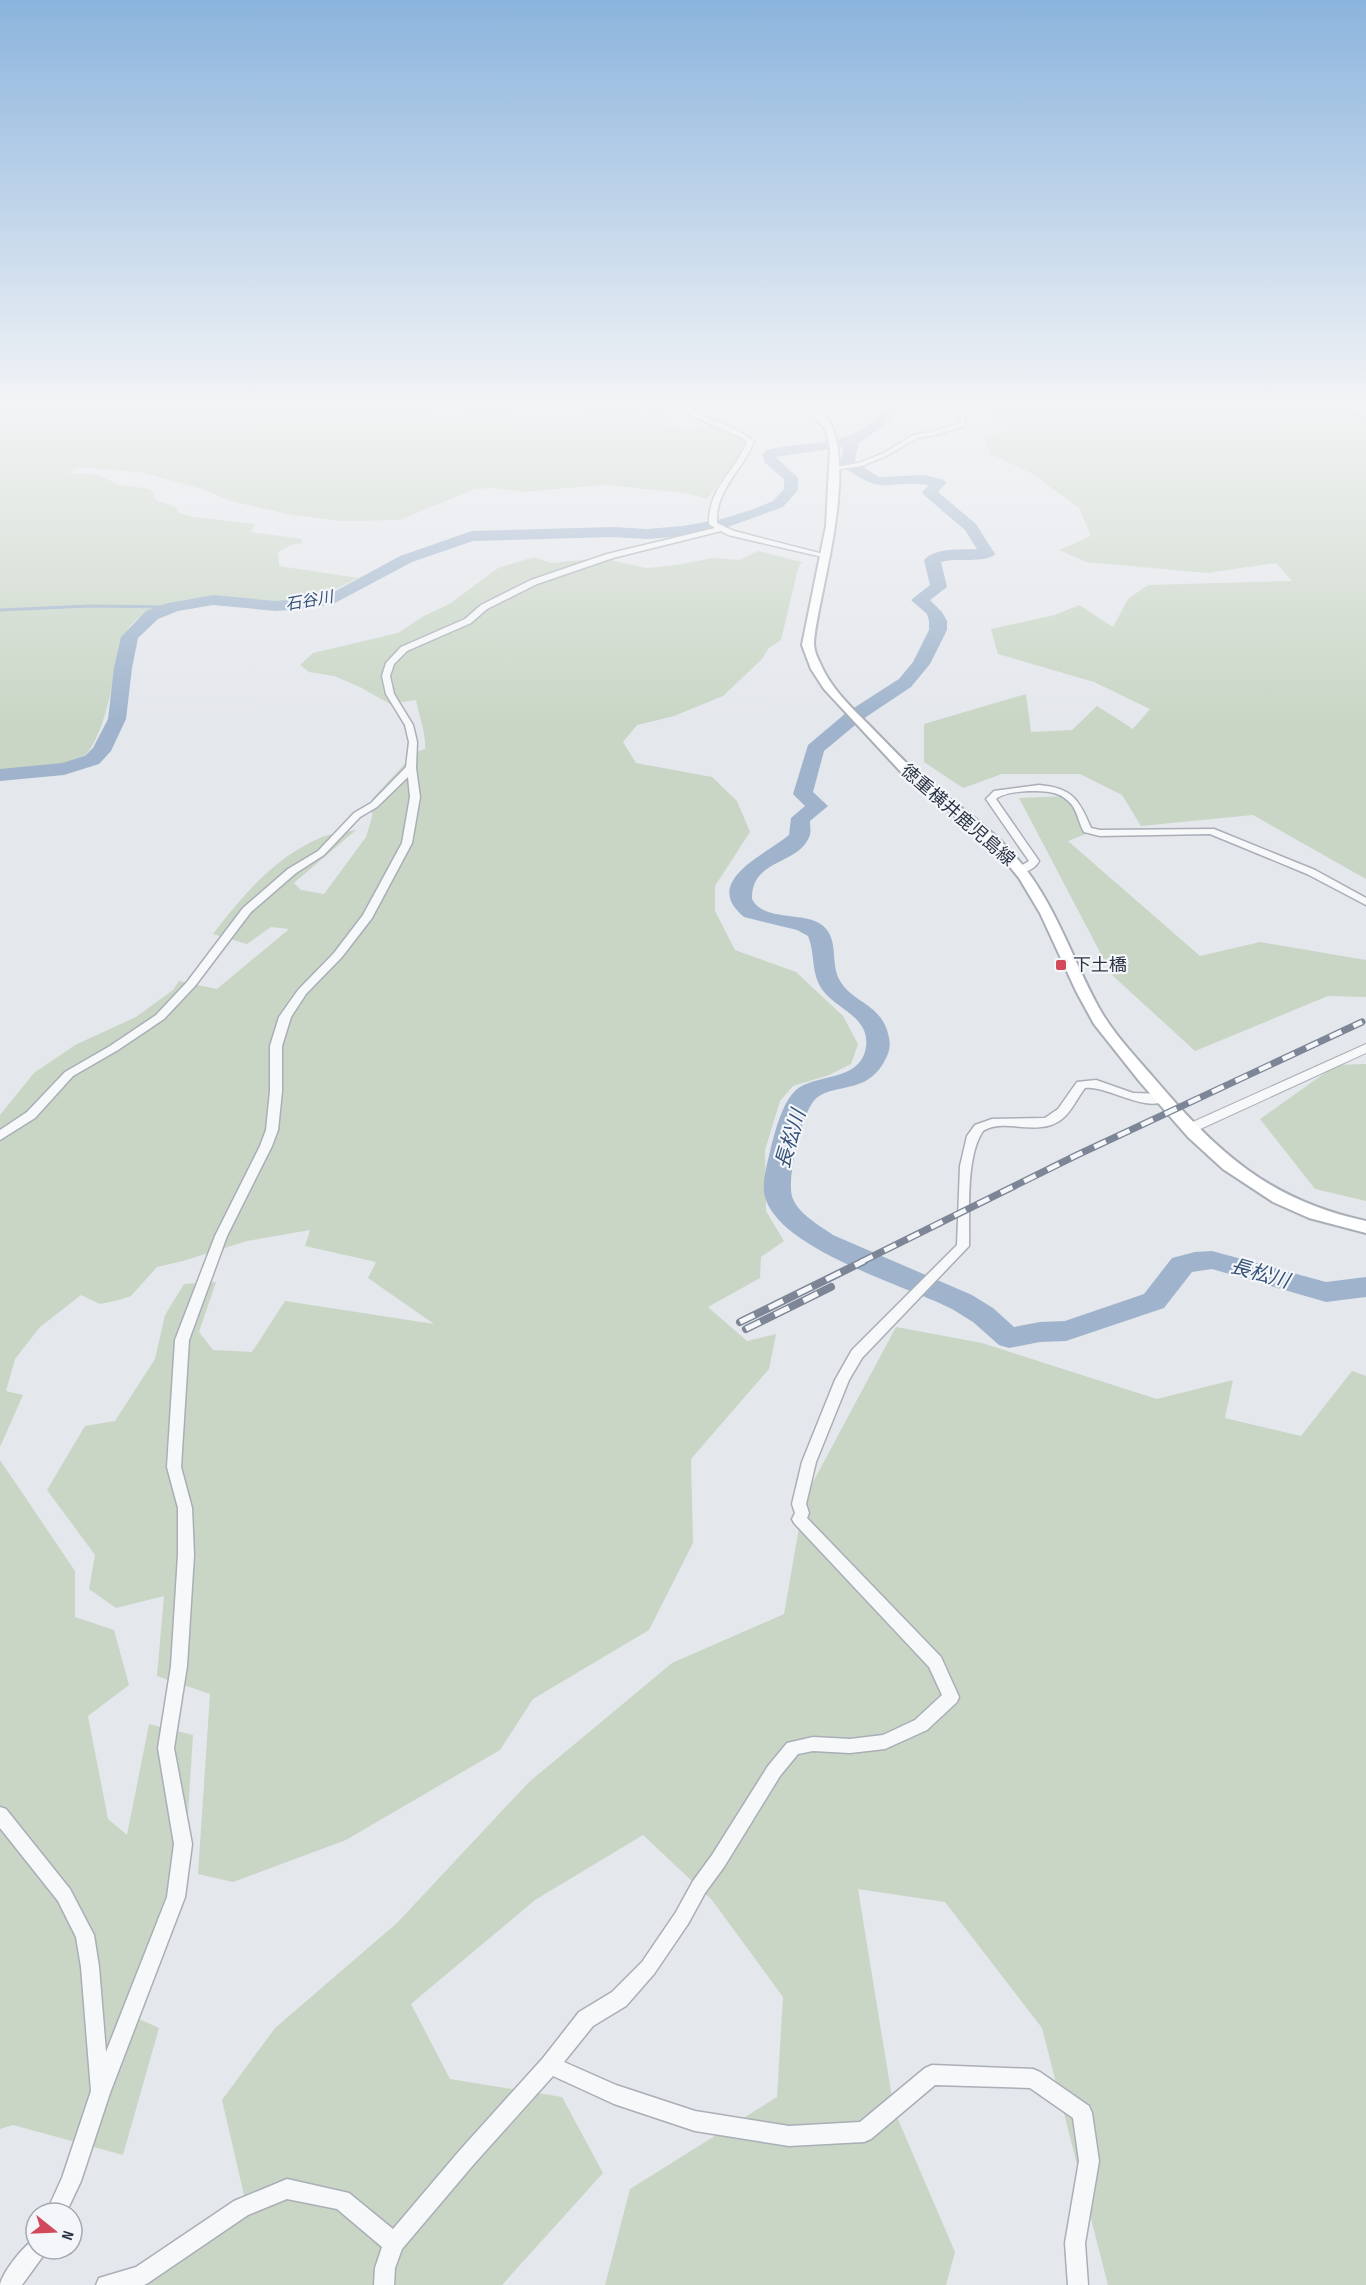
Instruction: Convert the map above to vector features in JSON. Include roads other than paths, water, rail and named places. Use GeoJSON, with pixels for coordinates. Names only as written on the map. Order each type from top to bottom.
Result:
{"type":"FeatureCollection","features":[{"type":"Feature","properties":{"kind":"main road","name":"徳重横井鹿児島線"},"geometry":{"type":"LineString","coordinates":[[832,509],[827,556],[808,645],[817,673],[846,709],[886,752],[988,838],[1021,870],[1035,891],[1093,1010],[1105,1029],[1191,1128],[1237,1172],[1269,1193],[1335,1220],[1366,1227]]}},
{"type":"Feature","properties":{"kind":"street"},"geometry":{"type":"LineString","coordinates":[[711,509],[716,526]]}},
{"type":"Feature","properties":{"kind":"street"},"geometry":{"type":"LineString","coordinates":[[62,2201],[71,2181],[100,2093],[177,1897],[183,1844],[166,1748],[179,1666],[186,1555],[184,1508],[174,1467],[182,1340],[221,1236],[262,1155],[272,1130],[276,1091],[276,1047],[285,1017],[302,992],[338,955],[369,916],[408,843],[415,797],[411,768],[413,742],[409,725],[390,694],[386,676],[390,663],[404,649],[468,621],[484,607],[534,582],[610,556],[716,526],[827,556]]}},
{"type":"Feature","properties":{"kind":"street"},"geometry":{"type":"LineString","coordinates":[[0,1136],[30,1115],[69,1074],[114,1048],[160,1017],[191,984],[247,910],[292,871],[321,854],[357,815],[374,805],[411,768]]}},
{"type":"Feature","properties":{"kind":"street"},"geometry":{"type":"LineString","coordinates":[[1021,870],[1033,864],[1034,861],[991,798],[997,793],[1049,788],[1059,791],[1076,804],[1087,830],[1100,833],[1211,831],[1311,872],[1366,902]]}},
{"type":"Feature","properties":{"kind":"street"},"geometry":{"type":"LineString","coordinates":[[1191,1128],[1366,1048]]}},
{"type":"Feature","properties":{"kind":"street"},"geometry":{"type":"LineString","coordinates":[[384,2285],[385,2268],[394,2243],[550,2065],[586,2019],[619,1999],[648,1968],[774,1771],[794,1749],[813,1744],[850,1746],[885,1742],[921,1725],[951,1696],[935,1662],[800,1519],[802,1513],[800,1504],[809,1462],[842,1380],[857,1354],[931,1276],[963,1246],[964,1174],[975,1135],[979,1129],[990,1123],[999,1122],[1036,1125],[1046,1122],[1059,1114],[1081,1085],[1093,1082],[1101,1083],[1133,1097],[1164,1098]]}},
{"type":"Feature","properties":{"kind":"street"},"geometry":{"type":"LineString","coordinates":[[0,1815],[64,1894],[85,1935],[90,1967],[100,2093]]}},
{"type":"Feature","properties":{"kind":"street"},"geometry":{"type":"LineString","coordinates":[[550,2065],[614,2094],[695,2121],[789,2136],[864,2132],[932,2074],[1033,2079],[1082,2113],[1089,2161],[1075,2243],[1078,2285]]}},
{"type":"Feature","properties":{"kind":"street"},"geometry":{"type":"LineString","coordinates":[[106,2285],[141,2276],[241,2208],[287,2189],[342,2200],[394,2243]]}},
{"type":"Feature","properties":{"kind":"street"},"geometry":{"type":"LineString","coordinates":[[9,2285],[27,2261]]}},
{"type":"Feature","properties":{"kind":"waterway","name":"石谷川"},"geometry":{"type":"LineString","coordinates":[[0,775],[64,769],[92,760],[101,751],[117,719],[123,668],[130,637],[152,615],[174,607],[213,600],[276,606],[312,603],[335,598],[406,559],[472,536],[613,532],[647,534],[683,531],[725,523],[767,509]]}},
{"type":"Feature","properties":{"kind":"waterway","name":"長松川"},"geometry":{"type":"LineString","coordinates":[[950,509],[977,535],[987,554],[946,555],[932,560],[939,587],[919,600],[934,612],[938,621],[938,630],[921,664],[905,683],[853,717],[815,749],[803,794],[818,806],[801,818],[800,834],[797,839],[760,864],[745,878],[741,888],[741,899],[752,912],[771,919],[802,924],[816,932],[822,944],[825,973],[828,980],[833,988],[868,1017],[878,1040],[874,1059],[863,1072],[847,1081],[811,1091],[800,1102],[784,1146],[778,1178],[779,1199],[790,1215],[805,1229],[824,1241],[844,1252],[962,1302],[983,1315],[1009,1338],[1040,1332],[1066,1331],[1154,1301],[1182,1265],[1195,1261],[1212,1260],[1326,1292],[1366,1287]]}},
{"type":"Feature","properties":{"kind":"waterway"},"geometry":{"type":"LineString","coordinates":[[0,610],[89,606],[174,607]]}},
{"type":"Feature","properties":{"kind":"railway"},"geometry":{"type":"LineString","coordinates":[[861,1262],[1077,1155],[1362,1022]]}},
{"type":"Feature","properties":{"kind":"railway"},"geometry":{"type":"LineString","coordinates":[[740,1322],[864,1261]]}},
{"type":"Feature","properties":{"kind":"railway"},"geometry":{"type":"LineString","coordinates":[[746,1329],[831,1287]]}},
{"type":"Feature","properties":{"kind":"place","name":"下土橋"},"geometry":{"type":"Point","coordinates":[1061,965]}}]}
